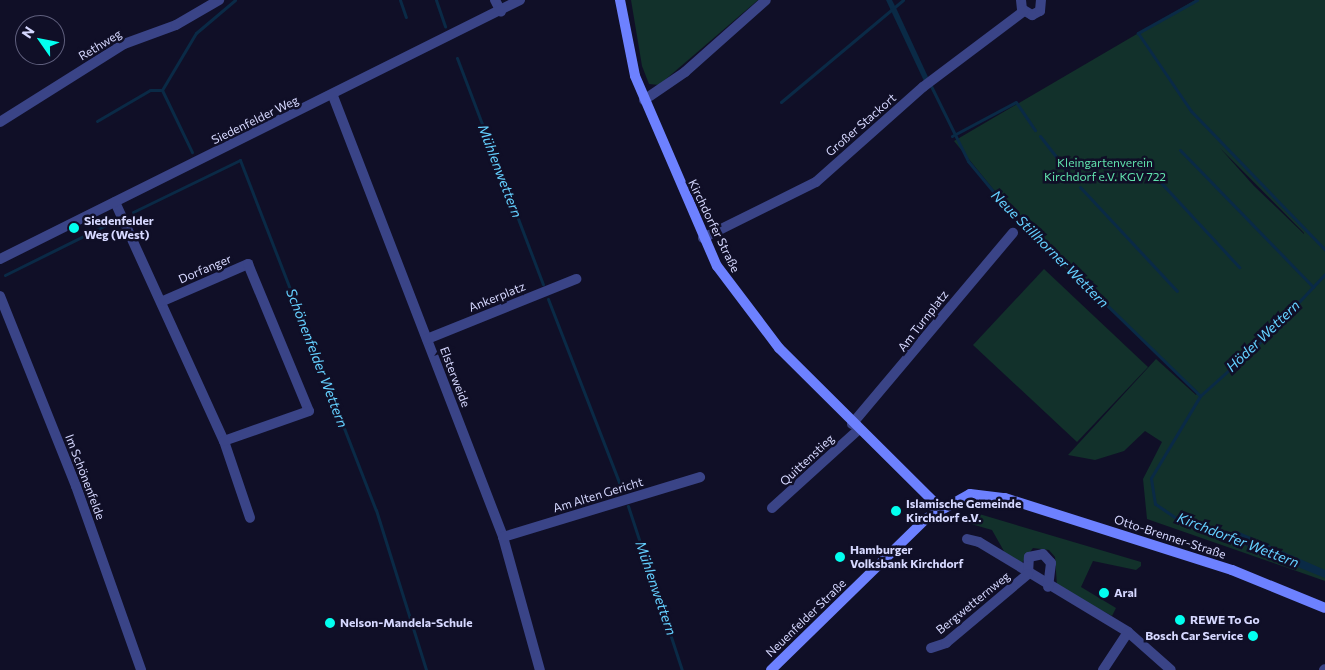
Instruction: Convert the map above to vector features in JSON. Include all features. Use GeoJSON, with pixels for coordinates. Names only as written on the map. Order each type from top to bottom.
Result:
{"type":"FeatureCollection","features":[{"type":"Feature","properties":{"kind":"main road","name":"Kirchdorfer Straße"},"geometry":{"type":"LineString","coordinates":[[620,0],[630,59],[644,100],[703,238],[757,323],[855,427],[940,508]]}},
{"type":"Feature","properties":{"kind":"main road","name":"Neuenfelder Straße"},"geometry":{"type":"LineString","coordinates":[[771,670],[940,508],[970,494],[1005,498]]}},
{"type":"Feature","properties":{"kind":"main road","name":"Otto-Brenner-Straße"},"geometry":{"type":"LineString","coordinates":[[1005,498],[1260,579],[1325,608]]}},
{"type":"Feature","properties":{"kind":"street","name":"Rethweg"},"geometry":{"type":"LineString","coordinates":[[0,122],[124,44],[176,25],[219,0]]}},
{"type":"Feature","properties":{"kind":"street"},"geometry":{"type":"LineString","coordinates":[[495,0],[501,12]]}},
{"type":"Feature","properties":{"kind":"street","name":"Siedenfelder Weg"},"geometry":{"type":"LineString","coordinates":[[0,259],[333,96],[501,12],[520,0]]}},
{"type":"Feature","properties":{"kind":"street"},"geometry":{"type":"LineString","coordinates":[[644,100],[685,72],[766,0]]}},
{"type":"Feature","properties":{"kind":"street"},"geometry":{"type":"LineString","coordinates":[[1021,0],[1024,11]]}},
{"type":"Feature","properties":{"kind":"street","name":"Großer Stackort"},"geometry":{"type":"LineString","coordinates":[[703,238],[816,182],[927,84],[1024,11],[1036,13],[1041,0]]}},
{"type":"Feature","properties":{"kind":"street","name":"Elsterweide"},"geometry":{"type":"LineString","coordinates":[[333,96],[503,537],[540,670]]}},
{"type":"Feature","properties":{"kind":"street"},"geometry":{"type":"LineString","coordinates":[[115,202],[163,300],[224,441],[250,518]]}},
{"type":"Feature","properties":{"kind":"street","name":"Am Turnplatz"},"geometry":{"type":"LineString","coordinates":[[855,427],[1014,233]]}},
{"type":"Feature","properties":{"kind":"street","name":"Dorfanger"},"geometry":{"type":"LineString","coordinates":[[163,300],[248,264],[309,411],[224,441]]}},
{"type":"Feature","properties":{"kind":"street","name":"Ankerplatz"},"geometry":{"type":"LineString","coordinates":[[427,339],[576,279]]}},
{"type":"Feature","properties":{"kind":"street","name":"Im Schönenfelde"},"geometry":{"type":"LineString","coordinates":[[0,296],[72,477],[141,670]]}},
{"type":"Feature","properties":{"kind":"street","name":"Quittenstieg"},"geometry":{"type":"LineString","coordinates":[[772,508],[855,427]]}},
{"type":"Feature","properties":{"kind":"street","name":"Am Alten Gericht"},"geometry":{"type":"LineString","coordinates":[[503,537],[700,477]]}},
{"type":"Feature","properties":{"kind":"street"},"geometry":{"type":"LineString","coordinates":[[967,539],[979,542],[1048,587],[1128,632],[1172,670]]}},
{"type":"Feature","properties":{"kind":"street"},"geometry":{"type":"LineString","coordinates":[[1028,574],[1029,557],[1043,554],[1051,563],[1048,587]]}},
{"type":"Feature","properties":{"kind":"street","name":"Bergwetternweg"},"geometry":{"type":"LineString","coordinates":[[932,648],[946,643],[1028,574]]}},
{"type":"Feature","properties":{"kind":"street"},"geometry":{"type":"LineString","coordinates":[[1103,670],[1128,632]]}},
{"type":"Feature","properties":{"kind":"green space"},"geometry":{"type":"Polygon","coordinates":[[[631,0],[758,0],[659,85],[649,84],[642,66],[631,0]]]}},
{"type":"Feature","properties":{"kind":"green space","name":"Kleingartenverein Kirchdorf e.V. KGV 722"},"geometry":{"type":"Polygon","coordinates":[[[1195,0],[1325,0],[1325,581],[1147,519],[1143,479],[1162,442],[1145,431],[1124,451],[1095,460],[1068,455],[1156,359],[1196,395],[1198,392],[1033,238],[954,141],[1195,0]],[[1220,148],[1254,186],[1304,233],[1220,148]]]}},
{"type":"Feature","properties":{"kind":"green space"},"geometry":{"type":"Polygon","coordinates":[[[1044,269],[1148,367],[1077,442],[973,345],[1044,269]]]}},
{"type":"Feature","properties":{"kind":"green space"},"geometry":{"type":"Polygon","coordinates":[[[976,513],[1141,562],[1141,566],[1136,570],[1093,561],[1081,587],[1116,608],[1112,616],[1057,586],[1055,557],[1049,550],[1033,548],[1021,564],[1005,553],[992,530],[957,520],[976,513]]]}},
{"type":"Feature","properties":{"kind":"water"},"geometry":{"type":"Polygon","coordinates":[[[886,0],[892,0],[897,10],[928,77],[924,81],[886,0]]]}},
{"type":"Feature","properties":{"kind":"water"},"geometry":{"type":"Polygon","coordinates":[[[1237,531],[1325,570],[1325,578],[1234,541],[1237,531]]]}},
{"type":"Feature","properties":{"kind":"waterway","name":"Schönenfelder Wettern"},"geometry":{"type":"LineString","coordinates":[[97,121],[150,90],[162,90],[196,33],[235,0]]}},
{"type":"Feature","properties":{"kind":"waterway"},"geometry":{"type":"LineString","coordinates":[[400,0],[406,17]]}},
{"type":"Feature","properties":{"kind":"waterway","name":"Mühlenwettern"},"geometry":{"type":"LineString","coordinates":[[436,0],[445,26]]}},
{"type":"Feature","properties":{"kind":"waterway"},"geometry":{"type":"LineString","coordinates":[[781,102],[903,0]]}},
{"type":"Feature","properties":{"kind":"waterway"},"geometry":{"type":"LineString","coordinates":[[1197,0],[1138,33],[1191,111],[1325,250]]}},
{"type":"Feature","properties":{"kind":"waterway","name":"Mühlenwettern"},"geometry":{"type":"LineString","coordinates":[[457,58],[543,284]]}},
{"type":"Feature","properties":{"kind":"waterway","name":"Neue Stillhorner Wettern"},"geometry":{"type":"LineString","coordinates":[[930,84],[968,161],[1007,208],[1200,396]]}},
{"type":"Feature","properties":{"kind":"waterway"},"geometry":{"type":"LineString","coordinates":[[162,90],[192,152]]}},
{"type":"Feature","properties":{"kind":"waterway"},"geometry":{"type":"LineString","coordinates":[[952,136],[1016,102],[1035,130]]}},
{"type":"Feature","properties":{"kind":"waterway"},"geometry":{"type":"LineString","coordinates":[[1040,136],[1075,181]]}},
{"type":"Feature","properties":{"kind":"waterway"},"geometry":{"type":"LineString","coordinates":[[1180,150],[1313,287]]}},
{"type":"Feature","properties":{"kind":"waterway","name":"Schönenfelder Wettern"},"geometry":{"type":"LineString","coordinates":[[133,212],[240,160],[376,510],[426,670]]}},
{"type":"Feature","properties":{"kind":"waterway"},"geometry":{"type":"LineString","coordinates":[[1153,174],[1239,267]]}},
{"type":"Feature","properties":{"kind":"waterway"},"geometry":{"type":"LineString","coordinates":[[1080,187],[1177,291]]}},
{"type":"Feature","properties":{"kind":"waterway","name":"Schönenfelder Wettern"},"geometry":{"type":"LineString","coordinates":[[5,275],[112,222]]}},
{"type":"Feature","properties":{"kind":"waterway","name":"Kirchdorfer Wettern"},"geometry":{"type":"LineString","coordinates":[[1237,537],[1182,522],[1155,504],[1151,478],[1200,396],[1268,335],[1325,274]]}},
{"type":"Feature","properties":{"kind":"waterway","name":"Mühlenwettern"},"geometry":{"type":"LineString","coordinates":[[548,299],[622,490]]}},
{"type":"Feature","properties":{"kind":"waterway","name":"Mühlenwettern"},"geometry":{"type":"LineString","coordinates":[[628,506],[682,670]]}},
{"type":"Feature","properties":{"kind":"place","name":"Siedenfelder Weg (West)"},"geometry":{"type":"Point","coordinates":[74,228]}},
{"type":"Feature","properties":{"kind":"place","name":"Islamische Gemeinde Kirchdorf e.V."},"geometry":{"type":"Point","coordinates":[896,511]}},
{"type":"Feature","properties":{"kind":"place","name":"Hamburger Volksbank Kirchdorf"},"geometry":{"type":"Point","coordinates":[840,557]}},
{"type":"Feature","properties":{"kind":"place","name":"Aral"},"geometry":{"type":"Point","coordinates":[1104,593]}},
{"type":"Feature","properties":{"kind":"place","name":"REWE To Go"},"geometry":{"type":"Point","coordinates":[1180,620]}},
{"type":"Feature","properties":{"kind":"place","name":"Nelson-Mandela-Schule"},"geometry":{"type":"Point","coordinates":[330,623]}},
{"type":"Feature","properties":{"kind":"place","name":"Bosch Car Service"},"geometry":{"type":"Point","coordinates":[1253,636]}},
{"type":"Feature","properties":{"kind":"water label","name":"Höder Wettern"},"geometry":{"type":"Point","coordinates":[1263,336]}}]}
